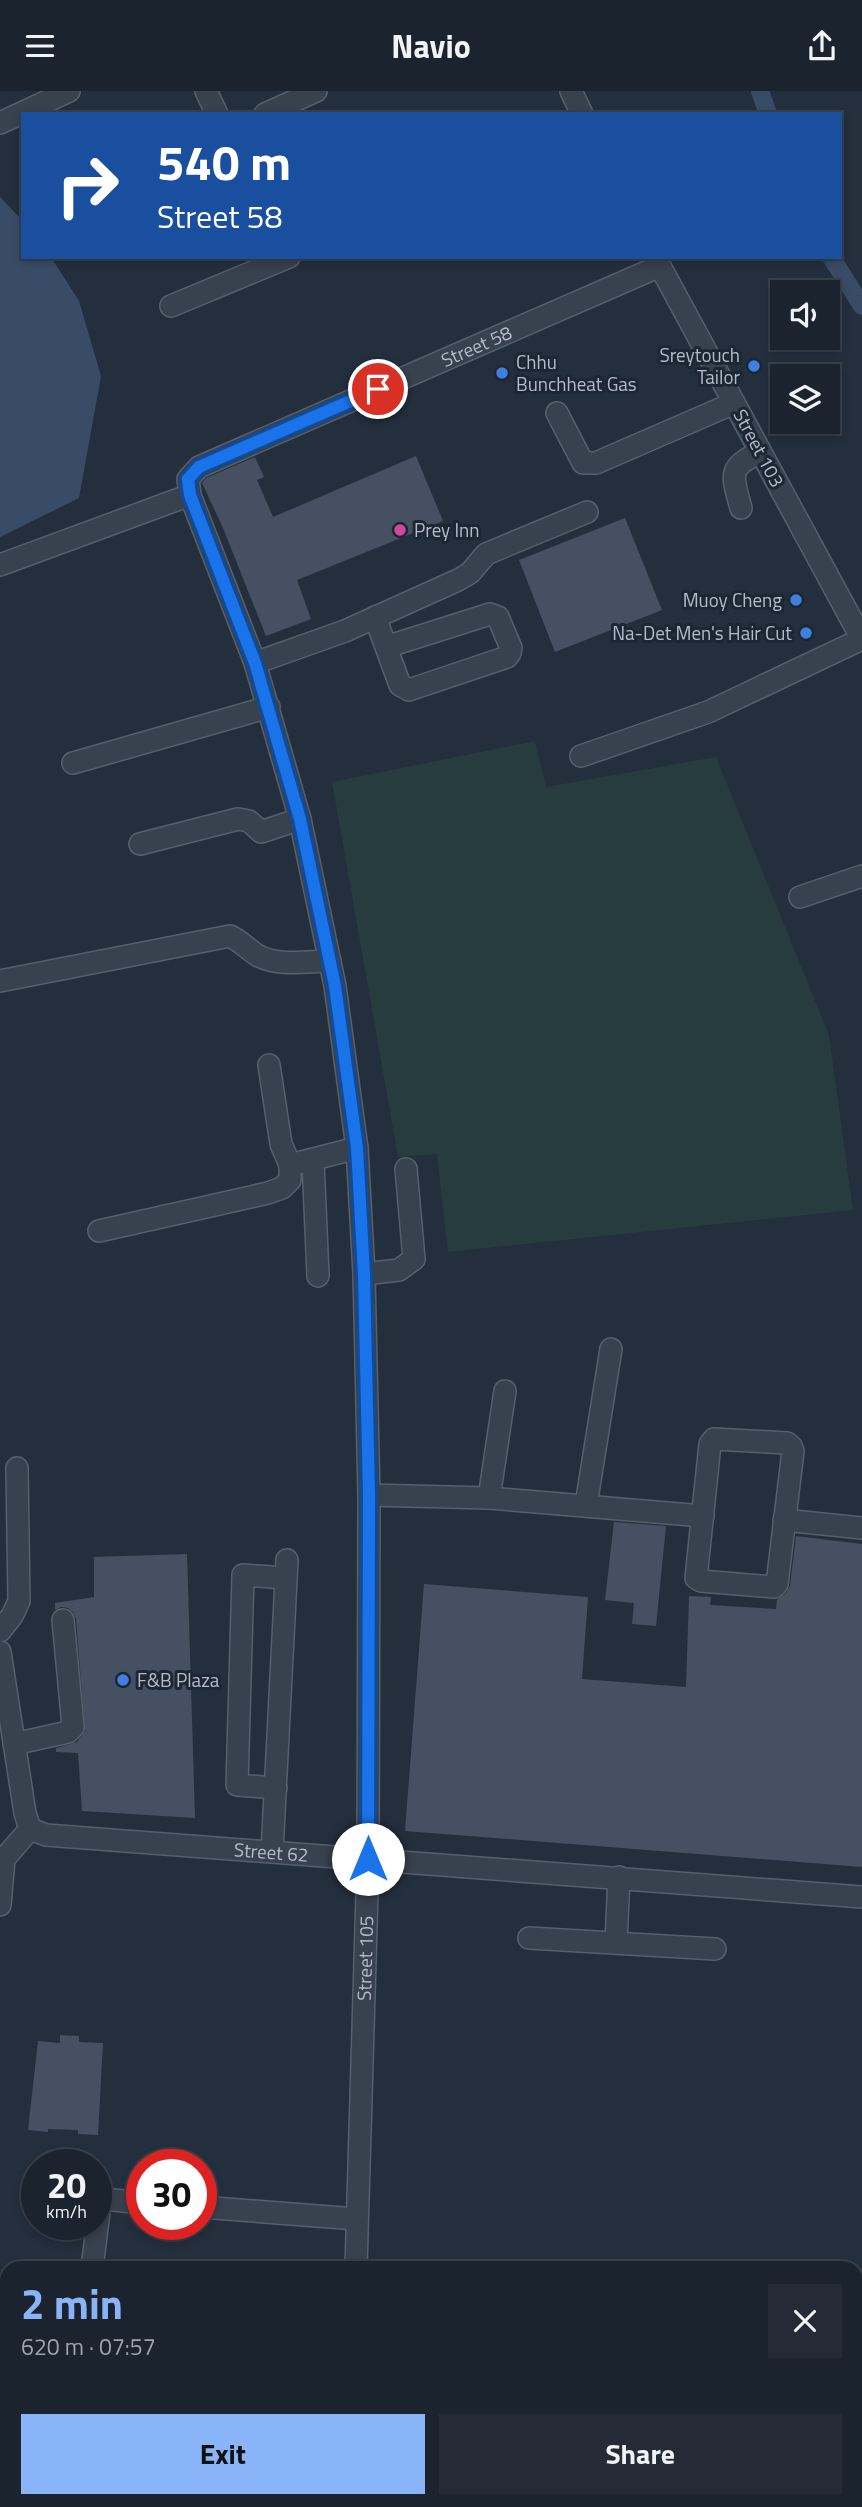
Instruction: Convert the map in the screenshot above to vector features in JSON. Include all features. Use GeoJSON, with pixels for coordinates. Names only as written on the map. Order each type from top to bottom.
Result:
{"type":"FeatureCollection","features":[{"type":"Feature","properties":{"kind":"street"},"geometry":{"type":"LineString","coordinates":[[24,112],[69,91]]}},
{"type":"Feature","properties":{"kind":"street"},"geometry":{"type":"LineString","coordinates":[[206,91],[216,112]]}},
{"type":"Feature","properties":{"kind":"street"},"geometry":{"type":"LineString","coordinates":[[269,112],[316,91]]}},
{"type":"Feature","properties":{"kind":"street"},"geometry":{"type":"LineString","coordinates":[[571,91],[581,112]]}},
{"type":"Feature","properties":{"kind":"street"},"geometry":{"type":"LineString","coordinates":[[0,123],[21,113]]}},
{"type":"Feature","properties":{"kind":"street"},"geometry":{"type":"LineString","coordinates":[[171,306],[284,259]]}},
{"type":"Feature","properties":{"kind":"street","name":"Street 103"},"geometry":{"type":"LineString","coordinates":[[658,261],[862,639]]}},
{"type":"Feature","properties":{"kind":"street","name":"Street 58"},"geometry":{"type":"LineString","coordinates":[[190,495],[188,479],[199,467],[658,261]]}},
{"type":"Feature","properties":{"kind":"street"},"geometry":{"type":"LineString","coordinates":[[557,413],[583,463],[588,464],[596,463],[734,403]]}},
{"type":"Feature","properties":{"kind":"street"},"geometry":{"type":"LineString","coordinates":[[741,508],[733,479],[734,470],[741,461],[760,452]]}},
{"type":"Feature","properties":{"kind":"street"},"geometry":{"type":"LineString","coordinates":[[0,565],[190,495]]}},
{"type":"Feature","properties":{"kind":"street","name":"Street 105"},"geometry":{"type":"LineString","coordinates":[[190,495],[255,663],[300,819],[330,961],[357,1148],[364,1274],[369,1495],[368,1859],[356,2261]]}},
{"type":"Feature","properties":{"kind":"street"},"geometry":{"type":"LineString","coordinates":[[255,663],[345,631],[458,580],[470,573],[486,554],[587,512]]}},
{"type":"Feature","properties":{"kind":"street"},"geometry":{"type":"LineString","coordinates":[[374,617],[400,685],[410,690],[507,657],[511,648],[498,617],[490,614],[386,647]]}},
{"type":"Feature","properties":{"kind":"street"},"geometry":{"type":"LineString","coordinates":[[581,756],[708,712],[862,639]]}},
{"type":"Feature","properties":{"kind":"street"},"geometry":{"type":"LineString","coordinates":[[73,763],[269,707]]}},
{"type":"Feature","properties":{"kind":"street"},"geometry":{"type":"LineString","coordinates":[[140,844],[239,819],[249,821],[261,832],[300,819]]}},
{"type":"Feature","properties":{"kind":"street"},"geometry":{"type":"LineString","coordinates":[[800,897],[862,876]]}},
{"type":"Feature","properties":{"kind":"street"},"geometry":{"type":"LineString","coordinates":[[0,981],[230,936],[241,941],[258,956],[274,961],[330,961]]}},
{"type":"Feature","properties":{"kind":"street"},"geometry":{"type":"LineString","coordinates":[[99,1231],[282,1188],[290,1180],[290,1165],[281,1144],[269,1065]]}},
{"type":"Feature","properties":{"kind":"street"},"geometry":{"type":"LineString","coordinates":[[290,1165],[357,1148]]}},
{"type":"Feature","properties":{"kind":"street"},"geometry":{"type":"LineString","coordinates":[[313,1160],[318,1276]]}},
{"type":"Feature","properties":{"kind":"street"},"geometry":{"type":"LineString","coordinates":[[364,1274],[399,1270],[414,1259],[406,1169]]}},
{"type":"Feature","properties":{"kind":"street"},"geometry":{"type":"LineString","coordinates":[[586,1505],[611,1349]]}},
{"type":"Feature","properties":{"kind":"street"},"geometry":{"type":"LineString","coordinates":[[489,1498],[505,1391]]}},
{"type":"Feature","properties":{"kind":"street"},"geometry":{"type":"LineString","coordinates":[[714,1440],[787,1443],[791,1446],[793,1451],[784,1520],[774,1587],[701,1581],[696,1578],[710,1444],[714,1440]]}},
{"type":"Feature","properties":{"kind":"street"},"geometry":{"type":"LineString","coordinates":[[0,1631],[12,1616],[19,1601],[17,1468]]}},
{"type":"Feature","properties":{"kind":"street"},"geometry":{"type":"LineString","coordinates":[[369,1495],[489,1498],[702,1516]]}},
{"type":"Feature","properties":{"kind":"street"},"geometry":{"type":"LineString","coordinates":[[784,1520],[862,1528]]}},
{"type":"Feature","properties":{"kind":"street"},"geometry":{"type":"LineString","coordinates":[[272,1851],[276,1788],[287,1569],[243,1575],[237,1786],[276,1788]]}},
{"type":"Feature","properties":{"kind":"street"},"geometry":{"type":"LineString","coordinates":[[14,1744],[68,1732],[73,1727],[63,1620]]}},
{"type":"Feature","properties":{"kind":"street"},"geometry":{"type":"LineString","coordinates":[[0,1652],[25,1813],[30,1829],[2,1859],[0,1905]]}},
{"type":"Feature","properties":{"kind":"street","name":"Street 62"},"geometry":{"type":"LineString","coordinates":[[30,1829],[46,1835],[862,1896]]}},
{"type":"Feature","properties":{"kind":"street"},"geometry":{"type":"LineString","coordinates":[[616,1942],[619,1878]]}},
{"type":"Feature","properties":{"kind":"street"},"geometry":{"type":"LineString","coordinates":[[529,1938],[715,1949]]}},
{"type":"Feature","properties":{"kind":"street"},"geometry":{"type":"LineString","coordinates":[[93,2261],[100,2204],[104,2199],[126,2201]]}},
{"type":"Feature","properties":{"kind":"street"},"geometry":{"type":"LineString","coordinates":[[217,2208],[356,2219]]}},
{"type":"Feature","properties":{"kind":"green space"},"geometry":{"type":"Polygon","coordinates":[[[535,741],[546,787],[716,757],[829,1035],[853,1210],[448,1252],[437,1154],[398,1157],[332,782],[535,741]]]}},
{"type":"Feature","properties":{"kind":"water"},"geometry":{"type":"Polygon","coordinates":[[[0,197],[21,219],[21,259],[52,259],[79,301],[101,376],[79,498],[0,537],[0,197]]]}},
{"type":"Feature","properties":{"kind":"building"},"geometry":{"type":"Polygon","coordinates":[[[416,456],[443,521],[297,580],[311,619],[266,636],[202,483],[206,478],[255,457],[264,477],[257,480],[273,517],[416,456]]]}},
{"type":"Feature","properties":{"kind":"building"},"geometry":{"type":"Polygon","coordinates":[[[625,518],[662,610],[555,652],[519,560],[625,518]]]}},
{"type":"Feature","properties":{"kind":"building"},"geometry":{"type":"Polygon","coordinates":[[[614,1522],[666,1526],[656,1626],[632,1624],[634,1603],[605,1600],[614,1522]]]}},
{"type":"Feature","properties":{"kind":"building"},"geometry":{"type":"Polygon","coordinates":[[[796,1536],[862,1544],[862,1867],[405,1831],[424,1584],[588,1597],[582,1679],[686,1687],[689,1596],[711,1597],[710,1605],[776,1609],[777,1600],[790,1586],[796,1536]]]}},
{"type":"Feature","properties":{"kind":"building"},"geometry":{"type":"Polygon","coordinates":[[[187,1554],[195,1818],[82,1811],[78,1753],[56,1752],[56,1748],[77,1742],[85,1731],[76,1619],[68,1608],[55,1610],[55,1603],[94,1597],[94,1557],[187,1554]]]}},
{"type":"Feature","properties":{"kind":"building"},"geometry":{"type":"Polygon","coordinates":[[[60,2035],[79,2036],[79,2042],[103,2043],[98,2135],[78,2134],[78,2130],[28,2130],[38,2041],[60,2043],[60,2035]]]}},
{"type":"Feature","properties":{"kind":"waterway"},"geometry":{"type":"LineString","coordinates":[[760,91],[767,112]]}},
{"type":"Feature","properties":{"kind":"waterway"},"geometry":{"type":"LineString","coordinates":[[832,259],[862,306]]}},
{"type":"Feature","properties":{"kind":"place","name":"Sreytouch Tailor"},"geometry":{"type":"Point","coordinates":[754,366]}},
{"type":"Feature","properties":{"kind":"place","name":"Chhu Bunchheat Gas"},"geometry":{"type":"Point","coordinates":[502,373]}},
{"type":"Feature","properties":{"kind":"place","name":"Prey Inn"},"geometry":{"type":"Point","coordinates":[400,530]}},
{"type":"Feature","properties":{"kind":"place","name":"Muoy Cheng"},"geometry":{"type":"Point","coordinates":[796,600]}},
{"type":"Feature","properties":{"kind":"place","name":"Na-Det Men's Hair Cut"},"geometry":{"type":"Point","coordinates":[806,633]}},
{"type":"Feature","properties":{"kind":"place","name":"F&B Plaza"},"geometry":{"type":"Point","coordinates":[123,1680]}},
{"type":"Feature","properties":{"kind":"route"},"geometry":{"type":"LineString","coordinates":[[368,1859],[369,1495],[364,1274],[357,1148],[335,986],[300,819],[255,663],[190,495],[188,479],[199,467],[378,389]]}}]}
